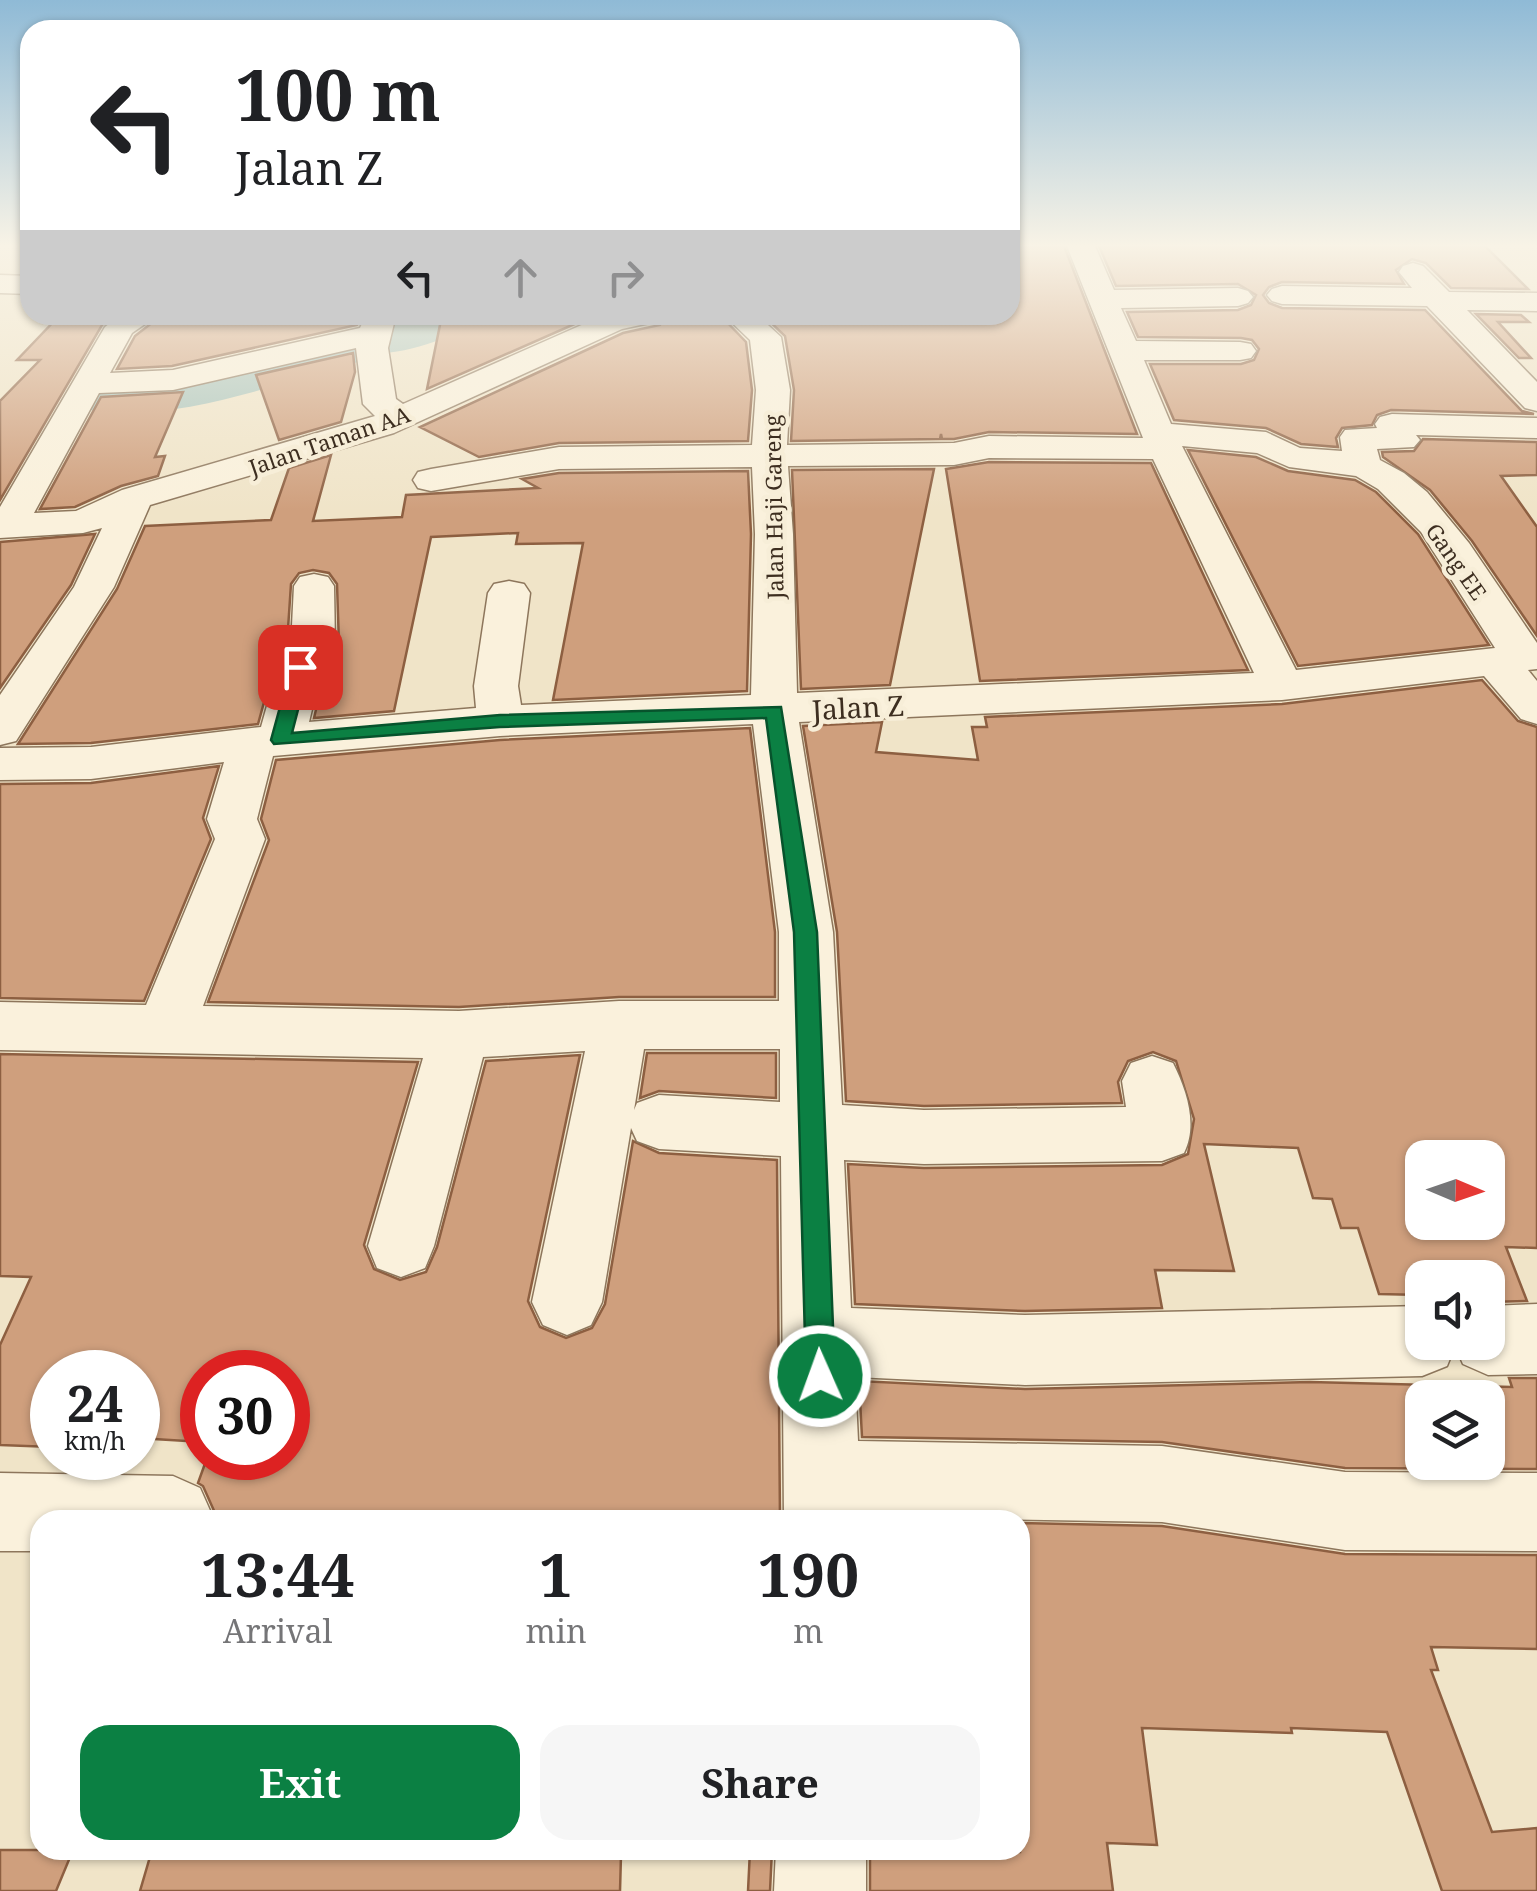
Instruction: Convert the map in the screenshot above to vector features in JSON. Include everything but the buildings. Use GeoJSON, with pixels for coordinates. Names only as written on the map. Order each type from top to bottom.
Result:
{"type":"FeatureCollection","features":[{"type":"Feature","properties":{"kind":"street"},"geometry":{"type":"LineString","coordinates":[[4,526],[116,334]]}},
{"type":"Feature","properties":{"kind":"street"},"geometry":{"type":"LineString","coordinates":[[88,384],[173,380],[342,334]]}},
{"type":"Feature","properties":{"kind":"street"},"geometry":{"type":"LineString","coordinates":[[375,334],[370,366],[380,404],[400,418]]}},
{"type":"Feature","properties":{"kind":"street","name":"Jalan Taman AA"},"geometry":{"type":"LineString","coordinates":[[4,526],[83,522],[135,498],[222,475],[400,418],[587,334]]}},
{"type":"Feature","properties":{"kind":"street","name":"Jalan Haji Gareng"},"geometry":{"type":"LineString","coordinates":[[762,334],[772,390],[769,457],[774,711],[806,932],[823,1499]]}},
{"type":"Feature","properties":{"kind":"street"},"geometry":{"type":"LineString","coordinates":[[1116,334],[1282,686]]}},
{"type":"Feature","properties":{"kind":"street"},"geometry":{"type":"LineString","coordinates":[[1472,334],[1537,401]]}},
{"type":"Feature","properties":{"kind":"street"},"geometry":{"type":"LineString","coordinates":[[1122,350],[1240,350]]}},
{"type":"Feature","properties":{"kind":"street"},"geometry":{"type":"LineString","coordinates":[[1373,470],[1357,437],[1402,440],[1392,424],[1537,428]]}},
{"type":"Feature","properties":{"kind":"street"},"geometry":{"type":"LineString","coordinates":[[431,480],[559,458],[954,454],[988,447],[1163,441],[1266,443],[1277,454],[1373,470]]}},
{"type":"Feature","properties":{"kind":"street","name":"Gang EE"},"geometry":{"type":"LineString","coordinates":[[1373,470],[1396,482],[1443,535],[1518,659],[1537,709]]}},
{"type":"Feature","properties":{"kind":"street"},"geometry":{"type":"LineString","coordinates":[[0,730],[94,588],[135,498]]}},
{"type":"Feature","properties":{"kind":"street"},"geometry":{"type":"LineString","coordinates":[[166,1028],[222,894],[240,838],[232,818],[313,645],[314,586]]}},
{"type":"Feature","properties":{"kind":"street"},"geometry":{"type":"LineString","coordinates":[[500,721],[496,686],[510,593]]}},
{"type":"Feature","properties":{"kind":"street","name":"Jalan Z"},"geometry":{"type":"LineString","coordinates":[[0,764],[91,763],[500,721],[1282,686],[1518,659]]}},
{"type":"Feature","properties":{"kind":"street"},"geometry":{"type":"LineString","coordinates":[[0,1026],[460,1034],[619,1025],[808,1025]]}},
{"type":"Feature","properties":{"kind":"street"},"geometry":{"type":"LineString","coordinates":[[567,1302],[619,1025]]}},
{"type":"Feature","properties":{"kind":"street"},"geometry":{"type":"LineString","coordinates":[[401,1246],[460,1034]]}},
{"type":"Feature","properties":{"kind":"street"},"geometry":{"type":"LineString","coordinates":[[659,1122],[924,1137],[1162,1134],[1152,1081]]}},
{"type":"Feature","properties":{"kind":"street"},"geometry":{"type":"LineString","coordinates":[[1505,1340],[1537,1339]]}},
{"type":"Feature","properties":{"kind":"street"},"geometry":{"type":"LineString","coordinates":[[820,1341],[1025,1350],[1405,1341]]}},
{"type":"Feature","properties":{"kind":"street"},"geometry":{"type":"LineString","coordinates":[[823,1499],[1162,1484],[1345,1511],[1537,1512]]}},
{"type":"Feature","properties":{"kind":"street"},"geometry":{"type":"LineString","coordinates":[[0,1512],[30,1513]]}},
{"type":"Feature","properties":{"kind":"street"},"geometry":{"type":"LineString","coordinates":[[820,1860],[820,1891]]}},
{"type":"Feature","properties":{"kind":"waterway"},"geometry":{"type":"LineString","coordinates":[[381,340],[397,334]]}},
{"type":"Feature","properties":{"kind":"waterway"},"geometry":{"type":"LineString","coordinates":[[101,395],[175,391],[338,350]]}},
{"type":"Feature","properties":{"kind":"route"},"geometry":{"type":"LineString","coordinates":[[300,667],[281,740],[500,721],[774,711],[806,932],[820,1376]]}}]}
